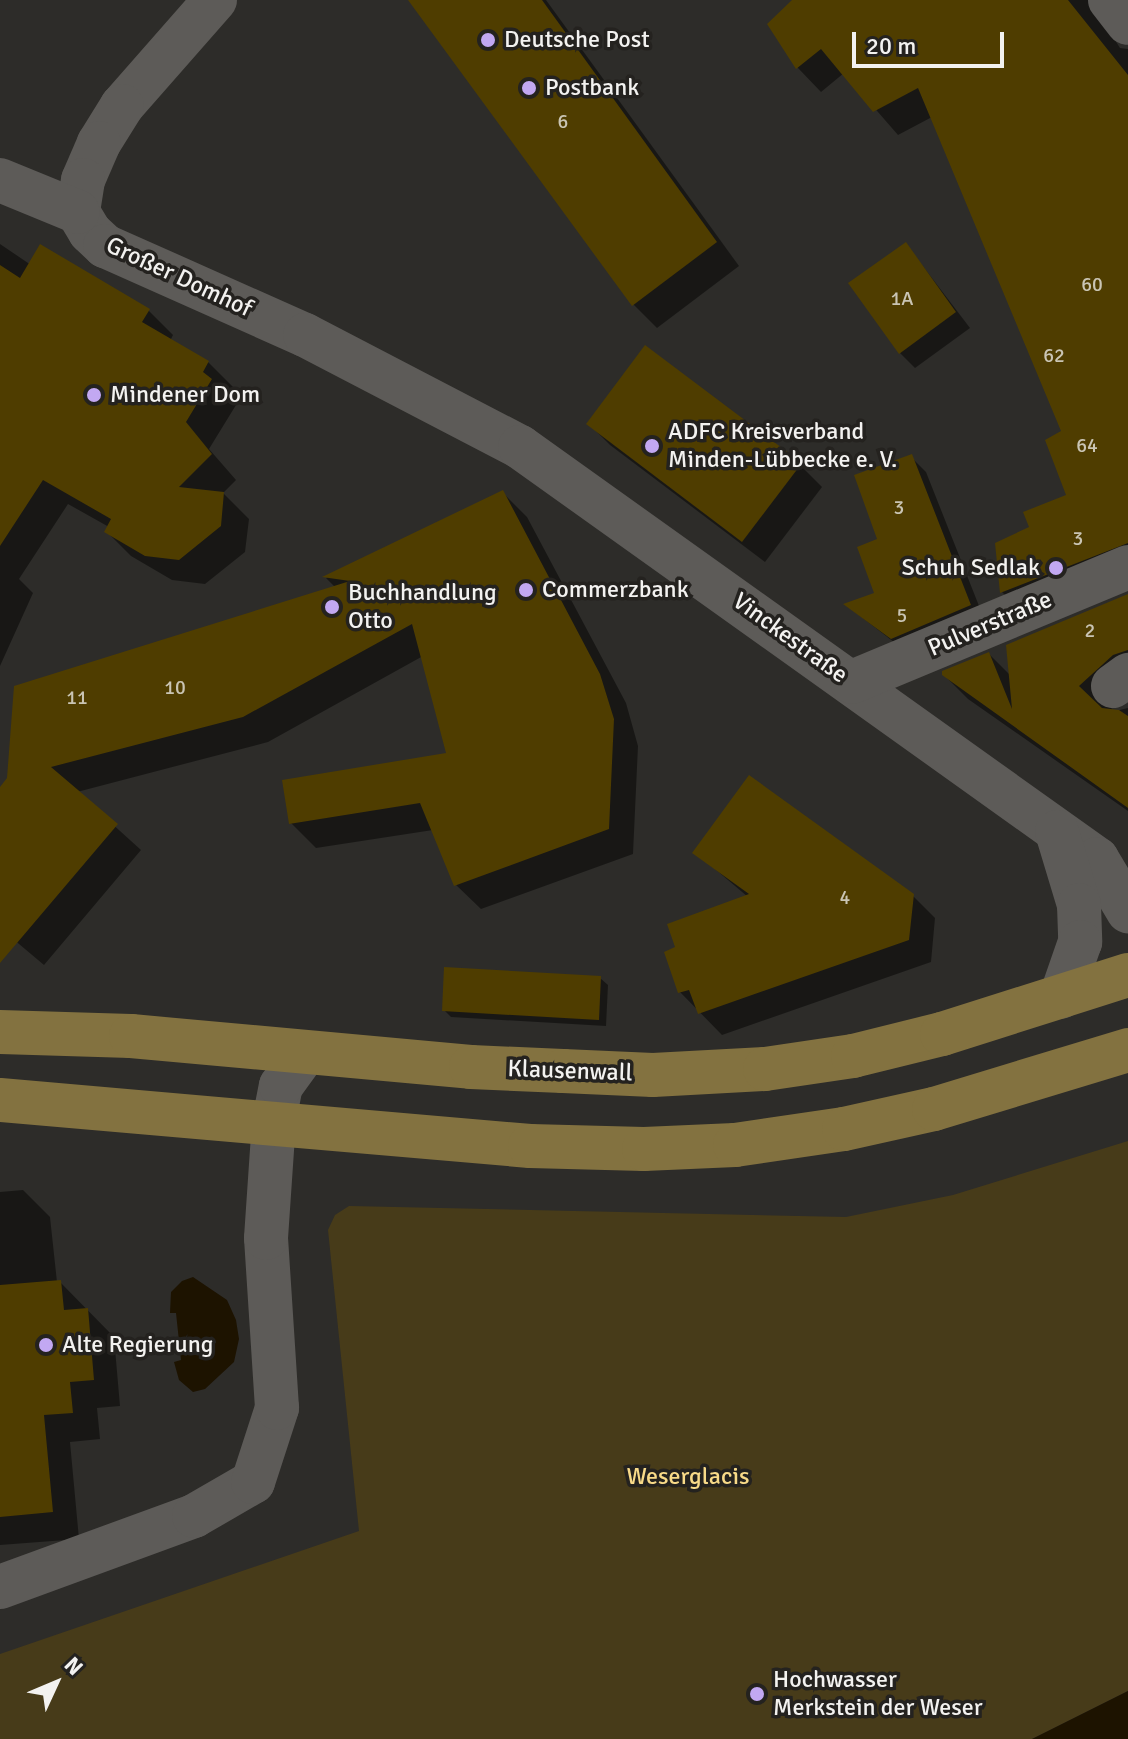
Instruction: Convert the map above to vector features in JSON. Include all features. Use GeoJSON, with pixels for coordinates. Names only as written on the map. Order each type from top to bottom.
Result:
{"type":"FeatureCollection","features":[{"type":"Feature","properties":{"kind":"main road","name":"Klausenwall"},"geometry":{"type":"LineString","coordinates":[[0,1032],[131,1036],[305,1053],[653,1075],[765,1069],[897,1045],[1128,975]]}},
{"type":"Feature","properties":{"kind":"main road"},"geometry":{"type":"LineString","coordinates":[[0,1100],[274,1121],[530,1146],[644,1149],[735,1145],[844,1129],[934,1109],[1121,1046]]}},
{"type":"Feature","properties":{"kind":"street"},"geometry":{"type":"LineString","coordinates":[[0,180],[78,212],[83,180],[99,143],[122,106],[215,0]]}},
{"type":"Feature","properties":{"kind":"street"},"geometry":{"type":"LineString","coordinates":[[1110,0],[1128,23]]}},
{"type":"Feature","properties":{"kind":"street","name":"Großer Domhof"},"geometry":{"type":"LineString","coordinates":[[78,212],[90,232],[105,246],[305,335],[520,447]]}},
{"type":"Feature","properties":{"kind":"street","name":"Vinckestraße"},"geometry":{"type":"LineString","coordinates":[[520,447],[1097,859],[1128,911]]}},
{"type":"Feature","properties":{"kind":"street","name":"Pulverstraße"},"geometry":{"type":"LineString","coordinates":[[852,682],[1128,567]]}},
{"type":"Feature","properties":{"kind":"street"},"geometry":{"type":"LineString","coordinates":[[1057,832],[1079,905],[1080,942],[1061,997]]}},
{"type":"Feature","properties":{"kind":"street"},"geometry":{"type":"LineString","coordinates":[[0,1587],[194,1516],[253,1482],[277,1408],[266,1238],[274,1121],[281,1086],[305,1053]]}},
{"type":"Feature","properties":{"kind":"green space","name":"Weserglacis"},"geometry":{"type":"Polygon","coordinates":[[[1128,1141],[1128,1691],[1032,1739],[0,1739],[0,1654],[359,1531],[328,1230],[335,1215],[349,1206],[846,1217],[953,1195],[1128,1141]]]}},
{"type":"Feature","properties":{"kind":"shaded area"},"geometry":{"type":"Polygon","coordinates":[[[193,1277],[227,1300],[236,1320],[239,1339],[234,1362],[205,1389],[193,1392],[179,1380],[174,1362],[181,1360],[176,1313],[170,1313],[171,1292],[182,1281],[193,1277]]]}},
{"type":"Feature","properties":{"kind":"shaded area"},"geometry":{"type":"Polygon","coordinates":[[[1128,1691],[1128,1739],[1032,1739],[1128,1691]]]}},
{"type":"Feature","properties":{"kind":"building"},"geometry":{"type":"Polygon","coordinates":[[[408,0],[542,0],[717,242],[632,306],[408,0]]]}},
{"type":"Feature","properties":{"kind":"building"},"geometry":{"type":"Polygon","coordinates":[[[792,0],[1068,0],[1128,75],[1128,543],[1000,593],[995,543],[1029,527],[1023,512],[1066,495],[1045,440],[1061,431],[918,88],[873,112],[821,49],[796,69],[767,24],[792,0]]]}},
{"type":"Feature","properties":{"kind":"building"},"geometry":{"type":"Polygon","coordinates":[[[906,242],[956,312],[899,354],[848,283],[906,242]]]}},
{"type":"Feature","properties":{"kind":"building","name":"Mindener Dom"},"geometry":{"type":"Polygon","coordinates":[[[40,244],[150,309],[142,322],[209,361],[203,372],[212,379],[186,422],[212,454],[179,487],[224,492],[221,526],[179,560],[145,556],[104,532],[111,519],[43,480],[0,546],[0,265],[20,278],[40,244]]]}},
{"type":"Feature","properties":{"kind":"building"},"geometry":{"type":"Polygon","coordinates":[[[645,345],[802,463],[742,542],[586,424],[645,345]]]}},
{"type":"Feature","properties":{"kind":"building"},"geometry":{"type":"Polygon","coordinates":[[[912,454],[971,605],[891,639],[843,604],[874,593],[857,547],[877,539],[854,475],[912,454]]]}},
{"type":"Feature","properties":{"kind":"building"},"geometry":{"type":"Polygon","coordinates":[[[503,490],[600,674],[614,719],[609,829],[454,886],[420,803],[289,824],[282,780],[446,753],[412,624],[243,717],[51,767],[118,824],[0,963],[0,787],[7,778],[14,686],[350,581],[322,577],[503,490]]]}},
{"type":"Feature","properties":{"kind":"building"},"geometry":{"type":"Polygon","coordinates":[[[1128,594],[1128,650],[1113,655],[1079,686],[1102,708],[1119,710],[1128,716],[1128,808],[942,675],[942,671],[989,652],[1012,709],[1006,645],[1128,594]]]}},
{"type":"Feature","properties":{"kind":"building"},"geometry":{"type":"Polygon","coordinates":[[[749,775],[914,894],[909,940],[698,1014],[689,990],[678,993],[664,952],[675,947],[667,924],[749,894],[692,853],[749,775]]]}},
{"type":"Feature","properties":{"kind":"building"},"geometry":{"type":"Polygon","coordinates":[[[444,967],[601,976],[599,1020],[442,1011],[444,967]]]}},
{"type":"Feature","properties":{"kind":"building","name":"Alte Regierung"},"geometry":{"type":"Polygon","coordinates":[[[61,1280],[64,1310],[88,1308],[94,1380],[70,1382],[73,1413],[44,1415],[53,1512],[0,1517],[0,1285],[61,1280]]]}},
{"type":"Feature","properties":{"kind":"place","name":"Deutsche Post"},"geometry":{"type":"Point","coordinates":[488,40]}},
{"type":"Feature","properties":{"kind":"place","name":"Postbank"},"geometry":{"type":"Point","coordinates":[529,88]}},
{"type":"Feature","properties":{"kind":"place","name":"Mindener Dom"},"geometry":{"type":"Point","coordinates":[94,395]}},
{"type":"Feature","properties":{"kind":"place","name":"ADFC Kreisverband Minden-Lübbecke e. V."},"geometry":{"type":"Point","coordinates":[652,446]}},
{"type":"Feature","properties":{"kind":"place","name":"Schuh Sedlak"},"geometry":{"type":"Point","coordinates":[1056,568]}},
{"type":"Feature","properties":{"kind":"place","name":"Commerzbank"},"geometry":{"type":"Point","coordinates":[526,590]}},
{"type":"Feature","properties":{"kind":"place","name":"Buchhandlung Otto"},"geometry":{"type":"Point","coordinates":[332,607]}},
{"type":"Feature","properties":{"kind":"place","name":"Alte Regierung"},"geometry":{"type":"Point","coordinates":[46,1345]}},
{"type":"Feature","properties":{"kind":"place","name":"Hochwasser Merkstein der Weser"},"geometry":{"type":"Point","coordinates":[757,1694]}}]}
